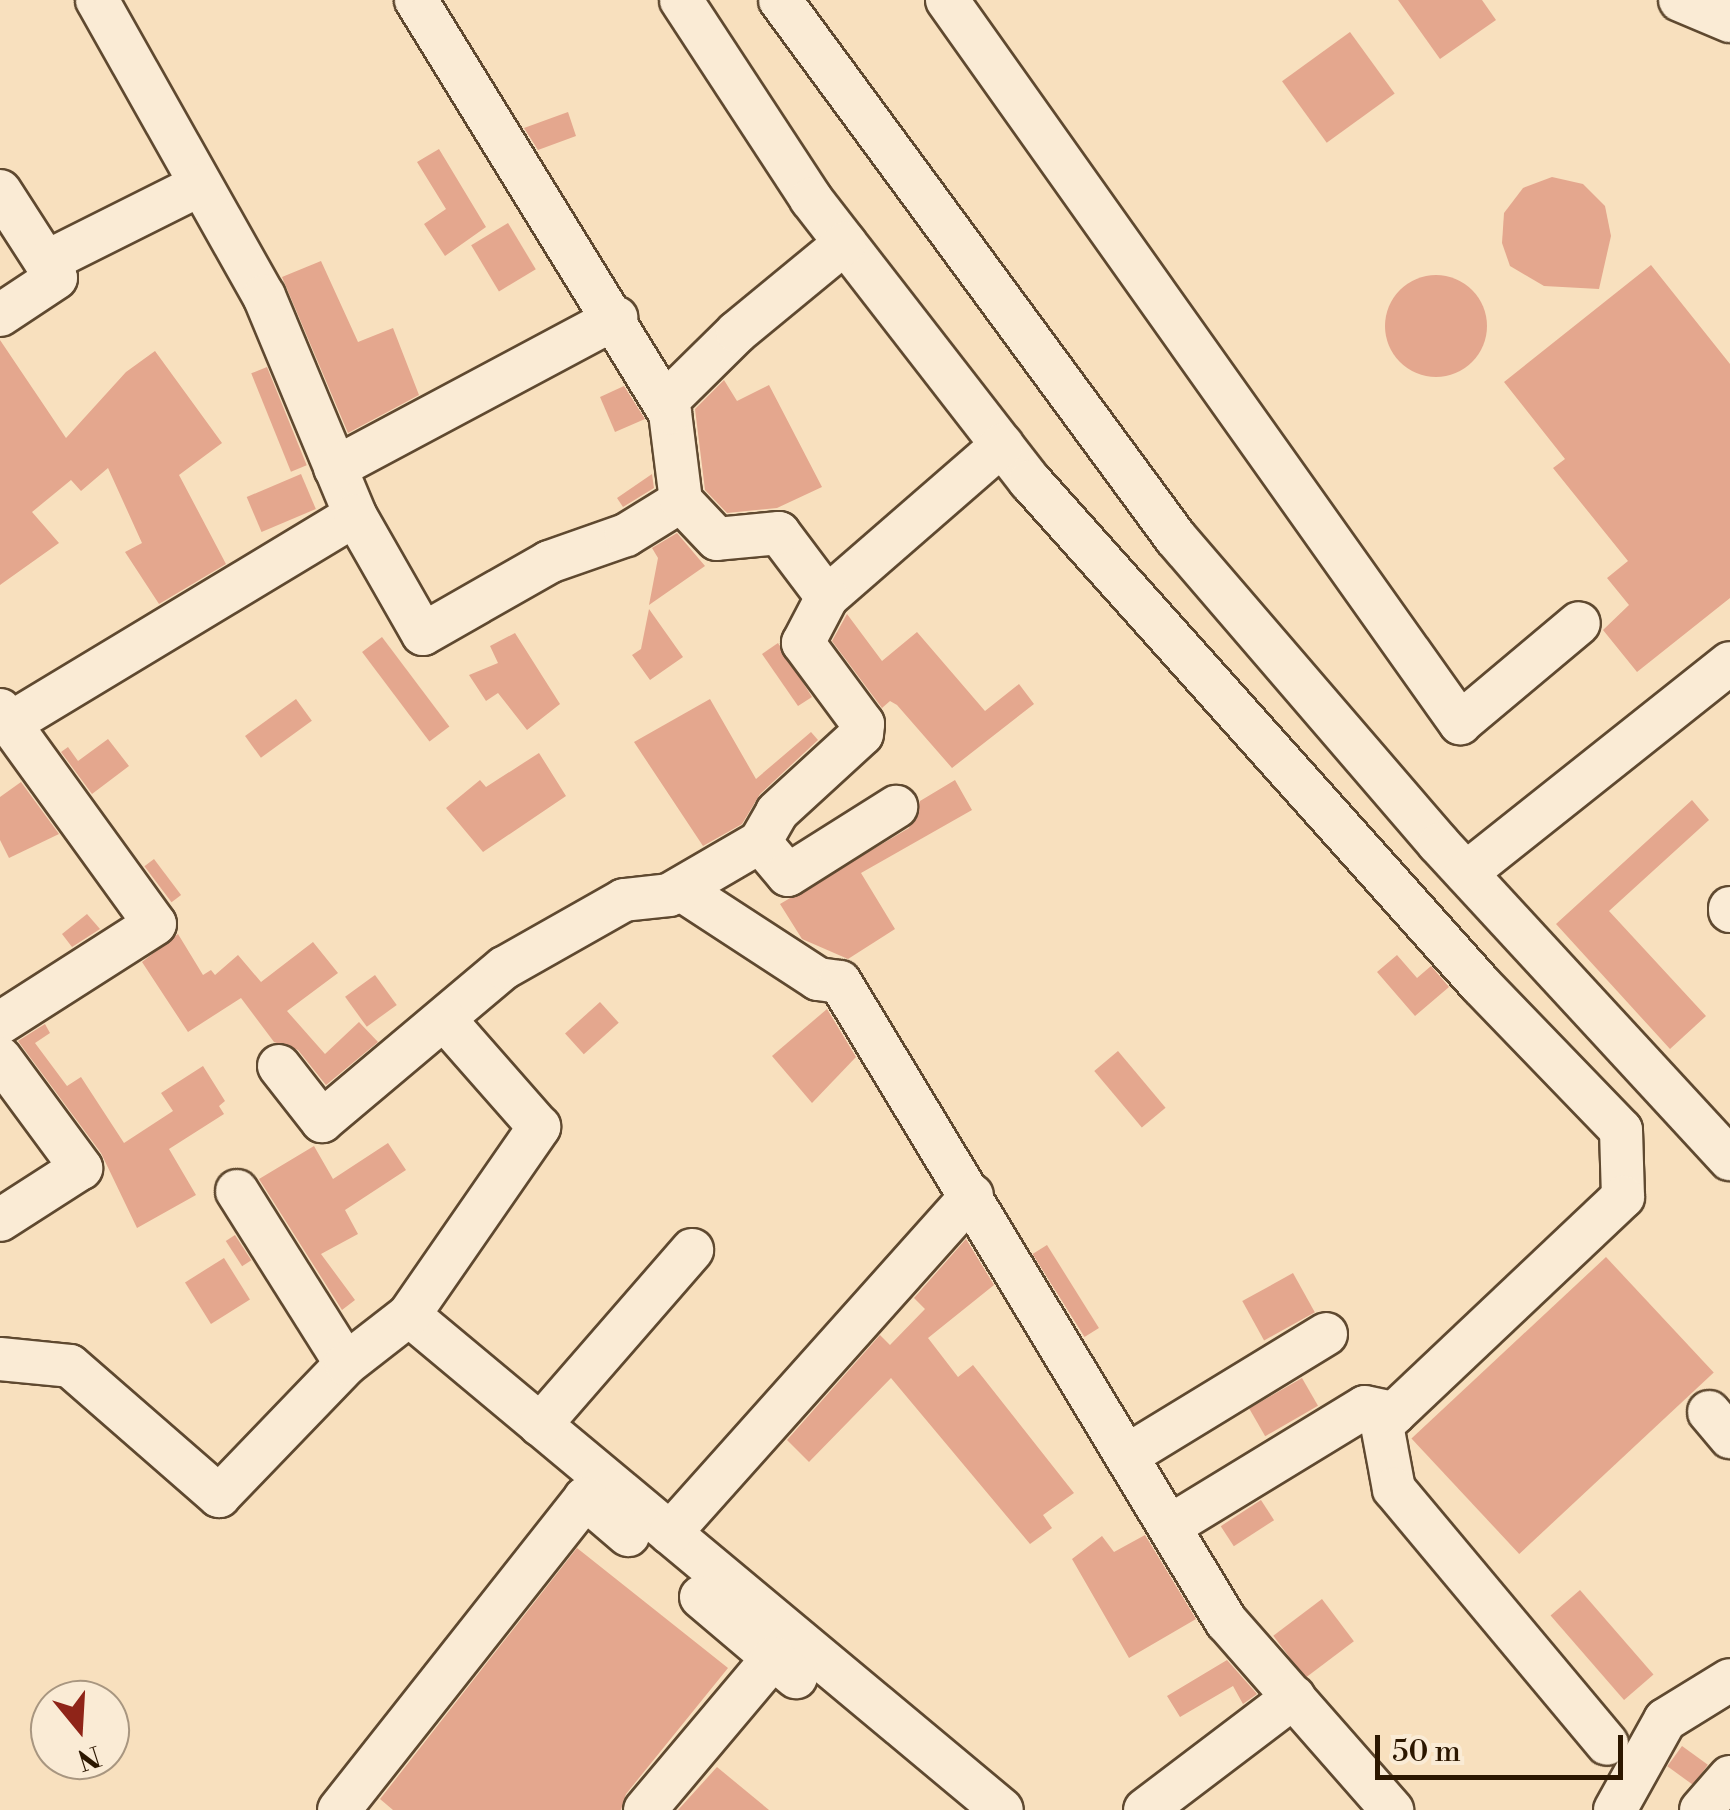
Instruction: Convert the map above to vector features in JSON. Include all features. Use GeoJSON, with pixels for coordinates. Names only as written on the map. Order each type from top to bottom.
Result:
{"type":"FeatureCollection","features":[{"type":"Feature","properties":{"kind":"street"},"geometry":{"type":"LineString","coordinates":[[96,0],[264,296],[355,515],[423,634],[564,554],[626,535],[681,501]]}},
{"type":"Feature","properties":{"kind":"street"},"geometry":{"type":"LineString","coordinates":[[416,0],[616,318],[664,403],[680,466],[681,501],[717,538],[780,533],[827,597]]}},
{"type":"Feature","properties":{"kind":"street"},"geometry":{"type":"LineString","coordinates":[[680,0],[845,243],[1002,445],[1480,984],[1621,1130],[1623,1196],[1382,1426],[1394,1489],[1608,1744]]}},
{"type":"Feature","properties":{"kind":"street"},"geometry":{"type":"LineString","coordinates":[[780,0],[1175,537],[1466,874],[1730,1159]]}},
{"type":"Feature","properties":{"kind":"street"},"geometry":{"type":"LineString","coordinates":[[947,0],[1460,723],[1579,623]]}},
{"type":"Feature","properties":{"kind":"street"},"geometry":{"type":"LineString","coordinates":[[1680,0],[1730,21]]}},
{"type":"Feature","properties":{"kind":"street"},"geometry":{"type":"LineString","coordinates":[[46,262],[200,185]]}},
{"type":"Feature","properties":{"kind":"street"},"geometry":{"type":"LineString","coordinates":[[0,190],[56,278],[0,314]]}},
{"type":"Feature","properties":{"kind":"street"},"geometry":{"type":"LineString","coordinates":[[664,403],[736,332],[845,243]]}},
{"type":"Feature","properties":{"kind":"street"},"geometry":{"type":"LineString","coordinates":[[335,468],[616,318]]}},
{"type":"Feature","properties":{"kind":"street"},"geometry":{"type":"LineString","coordinates":[[279,1066],[322,1121],[504,968],[624,900],[680,888],[760,842],[776,812],[862,734],[863,724],[803,643],[827,597],[1002,445]]}},
{"type":"Feature","properties":{"kind":"street"},"geometry":{"type":"LineString","coordinates":[[0,1022],[155,924],[5,717],[355,515]]}},
{"type":"Feature","properties":{"kind":"street"},"geometry":{"type":"LineString","coordinates":[[1466,874],[1730,663]]}},
{"type":"Feature","properties":{"kind":"street"},"geometry":{"type":"LineString","coordinates":[[760,842],[788,875],[896,807]]}},
{"type":"Feature","properties":{"kind":"street"},"geometry":{"type":"LineString","coordinates":[[680,888],[818,979],[840,982],[1226,1621],[1392,1810]]}},
{"type":"Feature","properties":{"kind":"street"},"geometry":{"type":"LineString","coordinates":[[0,1358],[70,1366],[219,1496],[346,1364],[409,1314],[539,1127],[446,1020]]}},
{"type":"Feature","properties":{"kind":"street"},"geometry":{"type":"LineString","coordinates":[[0,1058],[82,1168],[0,1220]]}},
{"type":"Feature","properties":{"kind":"street"},"geometry":{"type":"LineString","coordinates":[[237,1191],[346,1364]]}},
{"type":"Feature","properties":{"kind":"street"},"geometry":{"type":"LineString","coordinates":[[670,1532],[972,1195]]}},
{"type":"Feature","properties":{"kind":"street"},"geometry":{"type":"LineString","coordinates":[[540,1425],[692,1250]]}},
{"type":"Feature","properties":{"kind":"street"},"geometry":{"type":"LineString","coordinates":[[409,1314],[1002,1810]]}},
{"type":"Feature","properties":{"kind":"street"},"geometry":{"type":"LineString","coordinates":[[1128,1455],[1326,1334]]}},
{"type":"Feature","properties":{"kind":"street"},"geometry":{"type":"LineString","coordinates":[[1170,1526],[1365,1407],[1394,1414]]}},
{"type":"Feature","properties":{"kind":"street"},"geometry":{"type":"LineString","coordinates":[[340,1810],[585,1498],[958,1810]]}},
{"type":"Feature","properties":{"kind":"street"},"geometry":{"type":"LineString","coordinates":[[645,1810],[773,1658]]}},
{"type":"Feature","properties":{"kind":"street"},"geometry":{"type":"LineString","coordinates":[[1615,1810],[1666,1720],[1730,1680]]}},
{"type":"Feature","properties":{"kind":"street"},"geometry":{"type":"LineString","coordinates":[[1145,1810],[1294,1697]]}},
{"type":"Feature","properties":{"kind":"street"},"geometry":{"type":"LineString","coordinates":[[1701,1810],[1730,1777]]}},
{"type":"Feature","properties":{"kind":"building"},"geometry":{"type":"Polygon","coordinates":[[[1398,0],[1482,0],[1496,20],[1440,59],[1398,0]]]}},
{"type":"Feature","properties":{"kind":"building"},"geometry":{"type":"Polygon","coordinates":[[[1350,32],[1395,93],[1327,143],[1282,81],[1350,32]]]}},
{"type":"Feature","properties":{"kind":"building"},"geometry":{"type":"Polygon","coordinates":[[[568,112],[576,136],[538,150],[524,128],[568,112]]]}},
{"type":"Feature","properties":{"kind":"building"},"geometry":{"type":"Polygon","coordinates":[[[439,149],[486,227],[445,256],[424,224],[446,209],[417,162],[439,149]]]}},
{"type":"Feature","properties":{"kind":"building"},"geometry":{"type":"Polygon","coordinates":[[[1552,177],[1583,184],[1605,206],[1611,236],[1599,289],[1544,286],[1510,266],[1502,243],[1504,213],[1523,188],[1552,177]]]}},
{"type":"Feature","properties":{"kind":"building"},"geometry":{"type":"Polygon","coordinates":[[[508,223],[536,269],[499,291],[471,245],[508,223]]]}},
{"type":"Feature","properties":{"kind":"building"},"geometry":{"type":"Polygon","coordinates":[[[321,261],[358,342],[393,328],[419,395],[348,433],[282,277],[321,261]]]}},
{"type":"Feature","properties":{"kind":"building"},"geometry":{"type":"Polygon","coordinates":[[[1651,265],[1730,364],[1730,598],[1637,672],[1603,630],[1629,605],[1607,578],[1628,561],[1553,468],[1565,459],[1504,382],[1651,265]]]}},
{"type":"Feature","properties":{"kind":"building"},"geometry":{"type":"Polygon","coordinates":[[[1436,275],[1455,279],[1472,290],[1483,307],[1487,326],[1483,345],[1472,362],[1455,373],[1436,377],[1417,373],[1400,362],[1389,345],[1385,326],[1389,307],[1400,290],[1417,279],[1436,275]]]}},
{"type":"Feature","properties":{"kind":"building"},"geometry":{"type":"Polygon","coordinates":[[[0,340],[66,438],[126,372],[155,351],[222,443],[179,475],[226,564],[159,604],[125,552],[142,543],[108,468],[81,491],[71,480],[32,512],[59,543],[0,585],[0,340]]]}},
{"type":"Feature","properties":{"kind":"building"},"geometry":{"type":"Polygon","coordinates":[[[267,367],[307,465],[291,472],[251,373],[267,367]]]}},
{"type":"Feature","properties":{"kind":"building"},"geometry":{"type":"Polygon","coordinates":[[[724,380],[737,401],[769,385],[822,487],[777,508],[727,513],[705,490],[695,409],[724,380]]]}},
{"type":"Feature","properties":{"kind":"building"},"geometry":{"type":"Polygon","coordinates":[[[624,386],[645,419],[615,432],[600,397],[624,386]]]}},
{"type":"Feature","properties":{"kind":"building"},"geometry":{"type":"Polygon","coordinates":[[[301,474],[316,509],[262,532],[247,497],[301,474]]]}},
{"type":"Feature","properties":{"kind":"building"},"geometry":{"type":"Polygon","coordinates":[[[652,474],[654,488],[623,507],[617,498],[652,474]]]}},
{"type":"Feature","properties":{"kind":"building"},"geometry":{"type":"Polygon","coordinates":[[[677,533],[705,566],[649,605],[658,558],[652,548],[677,533]]]}},
{"type":"Feature","properties":{"kind":"building"},"geometry":{"type":"Polygon","coordinates":[[[649,609],[683,657],[650,680],[632,655],[641,649],[649,609]]]}},
{"type":"Feature","properties":{"kind":"building"},"geometry":{"type":"Polygon","coordinates":[[[847,614],[882,661],[917,632],[985,711],[1019,684],[1034,704],[952,768],[897,705],[890,701],[882,708],[832,641],[847,614]]]}},
{"type":"Feature","properties":{"kind":"building"},"geometry":{"type":"Polygon","coordinates":[[[515,633],[560,704],[527,730],[498,693],[486,701],[469,675],[498,663],[490,646],[515,633]]]}},
{"type":"Feature","properties":{"kind":"building"},"geometry":{"type":"Polygon","coordinates":[[[382,637],[449,726],[429,741],[362,652],[382,637]]]}},
{"type":"Feature","properties":{"kind":"building"},"geometry":{"type":"Polygon","coordinates":[[[778,643],[812,697],[798,706],[762,654],[778,643]]]}},
{"type":"Feature","properties":{"kind":"building"},"geometry":{"type":"Polygon","coordinates":[[[296,699],[312,721],[261,758],[245,736],[296,699]]]}},
{"type":"Feature","properties":{"kind":"building"},"geometry":{"type":"Polygon","coordinates":[[[710,699],[756,779],[811,732],[818,740],[760,794],[742,824],[703,846],[634,742],[710,699]]]}},
{"type":"Feature","properties":{"kind":"building"},"geometry":{"type":"Polygon","coordinates":[[[108,739],[129,766],[92,794],[61,752],[68,747],[78,761],[108,739]]]}},
{"type":"Feature","properties":{"kind":"building"},"geometry":{"type":"Polygon","coordinates":[[[539,753],[566,796],[483,852],[446,808],[480,780],[486,787],[539,753]]]}},
{"type":"Feature","properties":{"kind":"building"},"geometry":{"type":"Polygon","coordinates":[[[955,780],[972,810],[861,873],[895,929],[848,959],[802,939],[780,904],[909,828],[920,801],[955,780]]]}},
{"type":"Feature","properties":{"kind":"building"},"geometry":{"type":"Polygon","coordinates":[[[21,782],[59,834],[9,858],[0,840],[0,797],[21,782]]]}},
{"type":"Feature","properties":{"kind":"building"},"geometry":{"type":"Polygon","coordinates":[[[1692,800],[1709,820],[1609,911],[1706,1016],[1670,1049],[1556,924],[1692,800]]]}},
{"type":"Feature","properties":{"kind":"building"},"geometry":{"type":"Polygon","coordinates":[[[154,859],[181,895],[171,902],[144,866],[154,859]]]}},
{"type":"Feature","properties":{"kind":"building"},"geometry":{"type":"Polygon","coordinates":[[[87,914],[100,929],[72,947],[62,934],[87,914]]]}},
{"type":"Feature","properties":{"kind":"building"},"geometry":{"type":"Polygon","coordinates":[[[178,934],[203,975],[211,970],[215,975],[238,955],[261,982],[313,942],[338,973],[287,1011],[325,1054],[359,1022],[378,1042],[326,1085],[298,1050],[274,1042],[241,998],[188,1032],[142,962],[178,934]]]}},
{"type":"Feature","properties":{"kind":"building"},"geometry":{"type":"Polygon","coordinates":[[[1397,955],[1417,978],[1431,966],[1449,987],[1415,1016],[1377,972],[1397,955]]]}},
{"type":"Feature","properties":{"kind":"building"},"geometry":{"type":"Polygon","coordinates":[[[375,975],[397,1005],[367,1027],[345,997],[375,975]]]}},
{"type":"Feature","properties":{"kind":"building"},"geometry":{"type":"Polygon","coordinates":[[[600,1002],[619,1023],[584,1054],[565,1033],[600,1002]]]}},
{"type":"Feature","properties":{"kind":"building"},"geometry":{"type":"Polygon","coordinates":[[[827,1009],[856,1057],[812,1103],[772,1056],[827,1009]]]}},
{"type":"Feature","properties":{"kind":"building"},"geometry":{"type":"Polygon","coordinates":[[[45,1024],[50,1033],[35,1043],[67,1086],[81,1077],[124,1143],[173,1111],[161,1093],[203,1066],[225,1101],[219,1106],[224,1114],[169,1149],[196,1195],[137,1228],[101,1153],[18,1041],[45,1024]]]}},
{"type":"Feature","properties":{"kind":"building"},"geometry":{"type":"Polygon","coordinates":[[[1118,1051],[1166,1108],[1142,1128],[1094,1071],[1118,1051]]]}},
{"type":"Feature","properties":{"kind":"building"},"geometry":{"type":"Polygon","coordinates":[[[388,1143],[406,1170],[345,1210],[358,1234],[321,1254],[355,1300],[342,1310],[259,1179],[314,1146],[333,1179],[388,1143]]]}},
{"type":"Feature","properties":{"kind":"building"},"geometry":{"type":"Polygon","coordinates":[[[235,1235],[251,1260],[242,1266],[226,1241],[235,1235]]]}},
{"type":"Feature","properties":{"kind":"building"},"geometry":{"type":"Polygon","coordinates":[[[966,1239],[994,1285],[928,1338],[958,1377],[973,1365],[1074,1493],[1043,1515],[1052,1528],[1030,1544],[891,1378],[809,1462],[787,1440],[880,1335],[890,1345],[925,1309],[914,1298],[966,1239]]]}},
{"type":"Feature","properties":{"kind":"building"},"geometry":{"type":"Polygon","coordinates":[[[1047,1245],[1099,1328],[1085,1337],[1033,1254],[1047,1245]]]}},
{"type":"Feature","properties":{"kind":"building"},"geometry":{"type":"Polygon","coordinates":[[[1606,1257],[1714,1373],[1519,1554],[1411,1438],[1606,1257]]]}},
{"type":"Feature","properties":{"kind":"building"},"geometry":{"type":"Polygon","coordinates":[[[224,1258],[250,1300],[211,1324],[185,1282],[224,1258]]]}},
{"type":"Feature","properties":{"kind":"building"},"geometry":{"type":"Polygon","coordinates":[[[1293,1273],[1315,1312],[1264,1340],[1242,1301],[1293,1273]]]}},
{"type":"Feature","properties":{"kind":"building"},"geometry":{"type":"Polygon","coordinates":[[[1302,1378],[1318,1406],[1265,1436],[1249,1408],[1302,1378]]]}},
{"type":"Feature","properties":{"kind":"building"},"geometry":{"type":"Polygon","coordinates":[[[1261,1500],[1274,1520],[1234,1546],[1221,1526],[1261,1500]]]}},
{"type":"Feature","properties":{"kind":"building"},"geometry":{"type":"Polygon","coordinates":[[[1145,1535],[1196,1619],[1129,1658],[1072,1559],[1102,1536],[1114,1552],[1145,1535]]]}},
{"type":"Feature","properties":{"kind":"building"},"geometry":{"type":"Polygon","coordinates":[[[577,1548],[728,1668],[626,1794],[621,1810],[393,1810],[380,1799],[577,1548]]]}},
{"type":"Feature","properties":{"kind":"building"},"geometry":{"type":"Polygon","coordinates":[[[1580,1590],[1653,1675],[1624,1700],[1551,1616],[1580,1590]]]}},
{"type":"Feature","properties":{"kind":"building"},"geometry":{"type":"Polygon","coordinates":[[[1322,1599],[1354,1641],[1305,1678],[1273,1636],[1322,1599]]]}},
{"type":"Feature","properties":{"kind":"building"},"geometry":{"type":"Polygon","coordinates":[[[1227,1660],[1257,1694],[1243,1704],[1233,1686],[1180,1717],[1167,1696],[1227,1660]]]}},
{"type":"Feature","properties":{"kind":"building"},"geometry":{"type":"Polygon","coordinates":[[[1682,1746],[1708,1765],[1693,1785],[1667,1766],[1682,1746]]]}},
{"type":"Feature","properties":{"kind":"building"},"geometry":{"type":"Polygon","coordinates":[[[717,1767],[769,1810],[678,1810],[717,1767]]]}}]}
